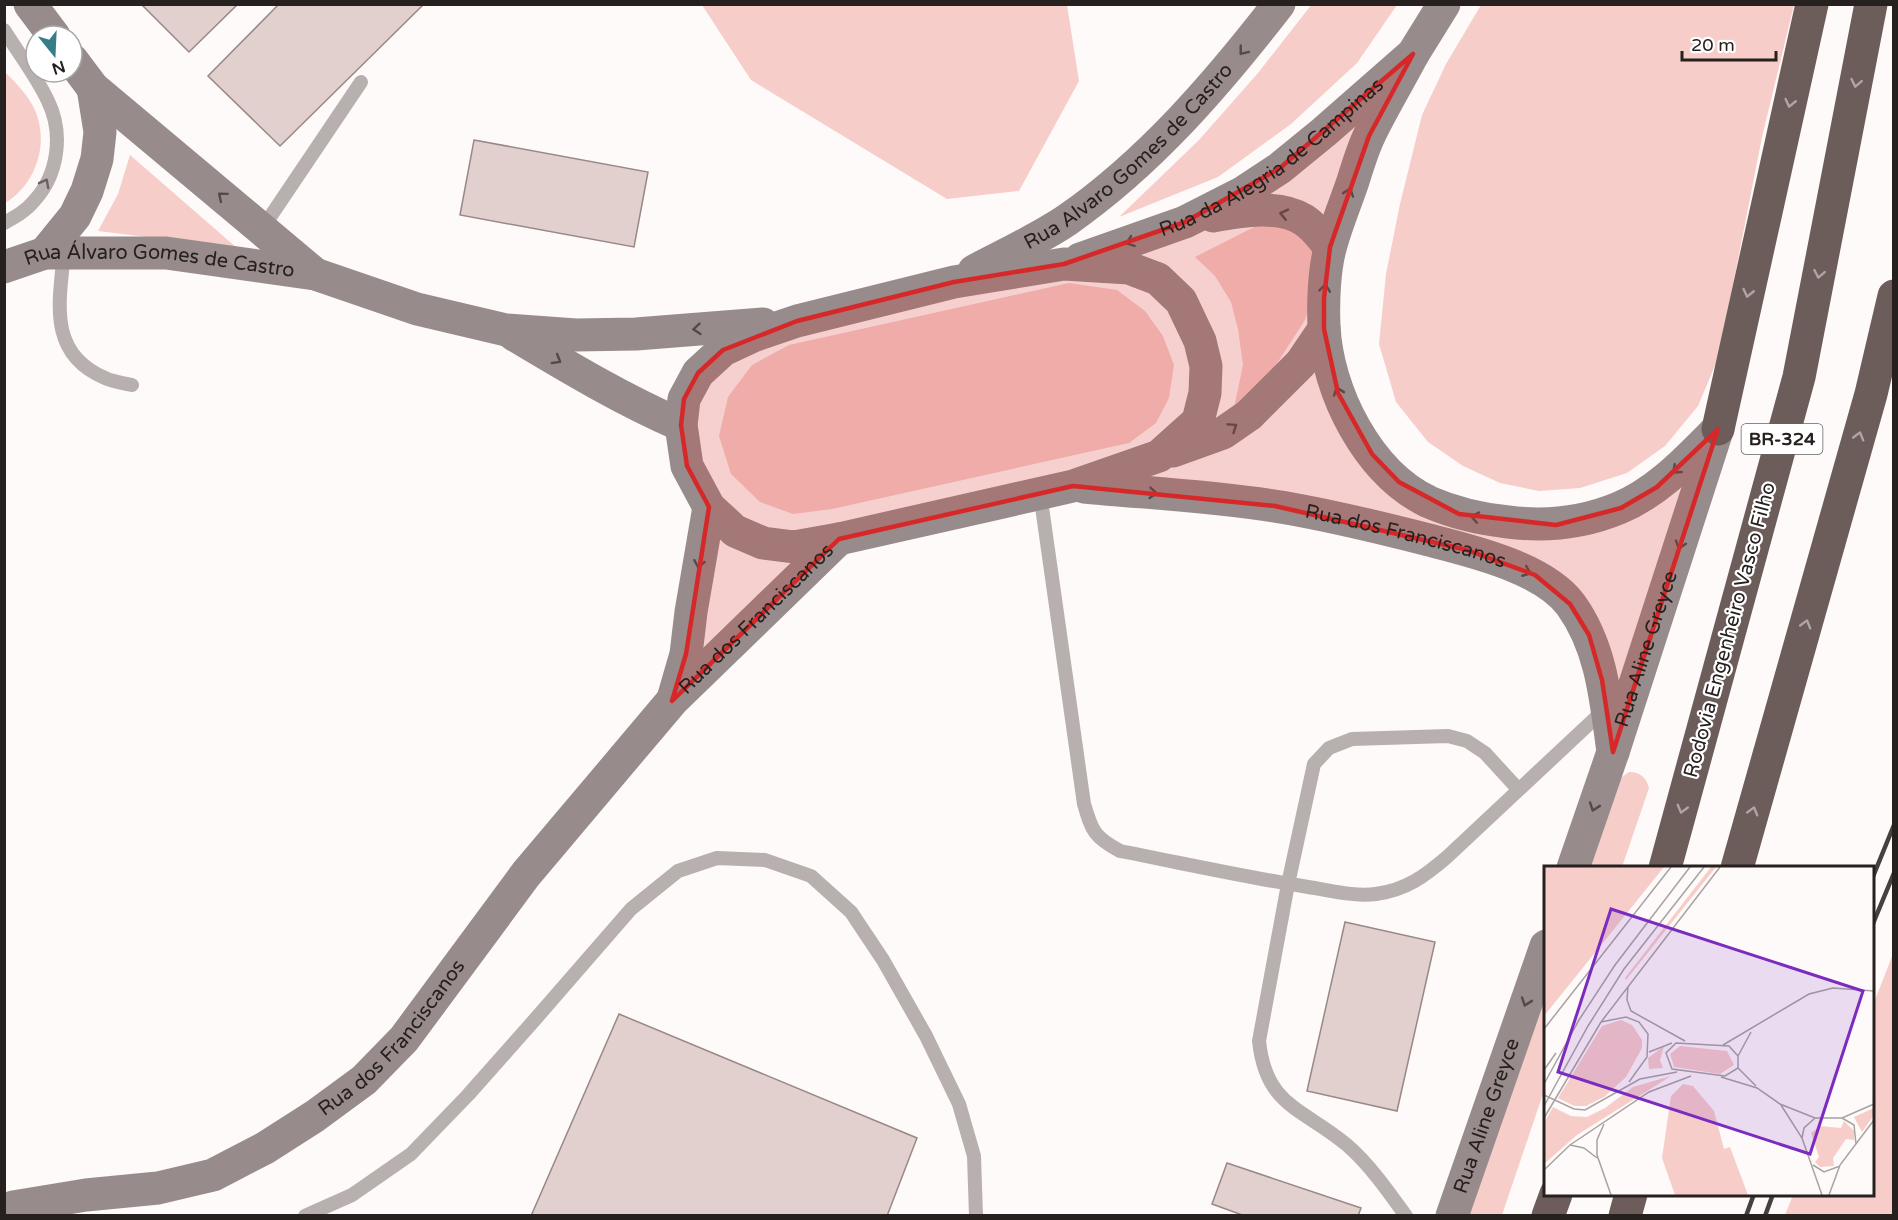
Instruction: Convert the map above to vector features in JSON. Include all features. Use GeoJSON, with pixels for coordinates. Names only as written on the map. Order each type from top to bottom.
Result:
{"type":"FeatureCollection","features":[{"type":"Feature","properties":{"kind":"highway"},"geometry":{"type":"LineString","coordinates":[[1718,429],[1812,4]]}},
{"type":"Feature","properties":{"kind":"highway","name":"Rodovia Engenheiro Vasco Filho"},"geometry":{"type":"LineString","coordinates":[[1665,866],[1799,377],[1871,4]]}},
{"type":"Feature","properties":{"kind":"highway"},"geometry":{"type":"LineString","coordinates":[[1737,866],[1871,394],[1893,296]]}},
{"type":"Feature","properties":{"kind":"highway"},"geometry":{"type":"LineString","coordinates":[[1548,1215],[1555,1196]]}},
{"type":"Feature","properties":{"kind":"highway"},"geometry":{"type":"LineString","coordinates":[[1625,1215],[1630,1196]]}},
{"type":"Feature","properties":{"kind":"main road"},"geometry":{"type":"LineString","coordinates":[[30,4],[45,24]]}},
{"type":"Feature","properties":{"kind":"main road","name":"Rua Alvaro Gomes de Castro"},"geometry":{"type":"LineString","coordinates":[[954,282],[1065,222],[1107,191],[1144,158],[1233,63],[1279,4]]}},
{"type":"Feature","properties":{"kind":"main road","name":"Rua da Alegria de Campinas"},"geometry":{"type":"LineString","coordinates":[[1065,264],[1185,222],[1242,193],[1280,168],[1413,54],[1444,4]]}},
{"type":"Feature","properties":{"kind":"main road"},"geometry":{"type":"LineString","coordinates":[[1413,54],[1369,136],[1330,247],[1324,298],[1324,329],[1338,393],[1350,421],[1372,454],[1399,482],[1428,501],[1459,513],[1492,521],[1556,525],[1589,519],[1621,508],[1657,487],[1718,429]]}},
{"type":"Feature","properties":{"kind":"main road","name":"Rua Álvaro Gomes de Castro"},"geometry":{"type":"LineString","coordinates":[[84,76],[93,88],[315,274]]}},
{"type":"Feature","properties":{"kind":"main road"},"geometry":{"type":"LineString","coordinates":[[54,253],[87,191],[97,159],[100,132],[93,88]]}},
{"type":"Feature","properties":{"kind":"main road"},"geometry":{"type":"LineString","coordinates":[[1185,222],[1236,212],[1285,212],[1304,220],[1330,247]]}},
{"type":"Feature","properties":{"kind":"main road","name":"Rua Álvaro Gomes de Castro"},"geometry":{"type":"LineString","coordinates":[[4,267],[54,253],[166,253],[315,274],[417,309],[506,330],[576,335],[624,334],[797,321]]}},
{"type":"Feature","properties":{"kind":"main road"},"geometry":{"type":"LineString","coordinates":[[1159,456],[1198,420],[1205,393],[1206,366],[1200,341],[1181,301],[1158,279],[1129,268],[1065,264],[954,282],[797,321],[753,336],[723,350],[698,373],[684,399],[681,425],[687,466],[709,507],[735,531],[763,543],[794,547],[1074,486],[1159,456],[1223,433],[1249,415],[1301,363],[1324,329]]}},
{"type":"Feature","properties":{"kind":"main road","name":"Rua Álvaro Gomes de Castro"},"geometry":{"type":"LineString","coordinates":[[506,330],[579,374],[681,425]]}},
{"type":"Feature","properties":{"kind":"main road","name":"Rua Aline Greyce"},"geometry":{"type":"LineString","coordinates":[[1573,866],[1613,752],[1718,429]]}},
{"type":"Feature","properties":{"kind":"main road","name":"Rua dos Franciscanos"},"geometry":{"type":"LineString","coordinates":[[1074,486],[1275,506],[1384,529],[1467,550],[1535,575],[1570,604],[1589,635],[1602,680],[1613,752]]}},
{"type":"Feature","properties":{"kind":"main road","name":"Rua dos Franciscanos"},"geometry":{"type":"LineString","coordinates":[[672,701],[686,654],[709,507]]}},
{"type":"Feature","properties":{"kind":"main road","name":"Rua dos Franciscanos"},"geometry":{"type":"LineString","coordinates":[[4,1210],[86,1195],[158,1188],[213,1175],[265,1148],[315,1116],[364,1080],[404,1039],[526,874],[672,701],[839,539]]}},
{"type":"Feature","properties":{"kind":"main road","name":"Rua Aline Greyce"},"geometry":{"type":"LineString","coordinates":[[1452,1215],[1544,949]]}},
{"type":"Feature","properties":{"kind":"lane"},"geometry":{"type":"LineString","coordinates":[[4,30],[48,101],[57,134],[53,168],[45,185],[35,201],[21,214],[4,223]]}},
{"type":"Feature","properties":{"kind":"lane"},"geometry":{"type":"LineString","coordinates":[[262,229],[360,82]]}},
{"type":"Feature","properties":{"kind":"lane"},"geometry":{"type":"LineString","coordinates":[[54,253],[61,332],[71,351],[85,366],[105,378],[132,385]]}},
{"type":"Feature","properties":{"kind":"lane"},"geometry":{"type":"LineString","coordinates":[[1040,493],[1084,804],[1091,828],[1103,842],[1120,851],[1288,884],[1344,892],[1374,895],[1398,890],[1422,878],[1447,857],[1607,708]]}},
{"type":"Feature","properties":{"kind":"lane"},"geometry":{"type":"LineString","coordinates":[[1406,1215],[1374,1173],[1346,1145],[1280,1096],[1270,1083],[1261,1061],[1259,1041],[1288,884],[1314,764],[1329,748],[1352,739],[1448,736],[1467,741],[1485,753],[1518,789]]}},
{"type":"Feature","properties":{"kind":"lane"},"geometry":{"type":"LineString","coordinates":[[305,1215],[352,1195],[411,1154],[499,1060],[631,909],[678,870],[717,858],[765,860],[811,876],[851,912],[883,960],[926,1036],[959,1104],[974,1156],[976,1215]]}},
{"type":"Feature","properties":{"kind":"highlighted area"},"geometry":{"type":"Polygon","coordinates":[[[1413,54],[1369,136],[1330,247],[1324,298],[1324,329],[1338,393],[1372,454],[1399,482],[1459,514],[1556,525],[1621,508],[1657,487],[1718,429],[1613,752],[1602,680],[1589,635],[1570,604],[1535,575],[1467,550],[1275,506],[1073,486],[839,539],[672,701],[686,654],[709,507],[687,466],[681,425],[684,399],[698,373],[723,350],[797,321],[954,282],[1064,264],[1185,222],[1280,168],[1413,54]]]}},
{"type":"Feature","properties":{"kind":"shaded area"},"geometry":{"type":"Polygon","coordinates":[[[1312,4],[1397,5],[1357,63],[1291,124],[1218,177],[1119,217],[1199,140],[1258,73],[1312,4]]]}},
{"type":"Feature","properties":{"kind":"shaded area"},"geometry":{"type":"Polygon","coordinates":[[[702,5],[1067,5],[1079,81],[1019,191],[947,199],[751,80],[702,5]]]}},
{"type":"Feature","properties":{"kind":"shaded area"},"geometry":{"type":"Polygon","coordinates":[[[1481,5],[1794,5],[1762,137],[1719,356],[1698,406],[1665,446],[1627,473],[1580,488],[1539,491],[1500,483],[1463,466],[1428,442],[1396,402],[1379,344],[1386,274],[1400,204],[1422,115],[1446,64],[1481,5]]]}},
{"type":"Feature","properties":{"kind":"shaded area"},"geometry":{"type":"Polygon","coordinates":[[[4,71],[34,108],[41,134],[38,161],[32,173],[16,195],[5,203],[4,71]]]}},
{"type":"Feature","properties":{"kind":"shaded area"},"geometry":{"type":"Polygon","coordinates":[[[130,155],[237,248],[98,231],[118,194],[130,155]]]}},
{"type":"Feature","properties":{"kind":"shaded area"},"geometry":{"type":"Polygon","coordinates":[[[1288,220],[1317,256],[1314,294],[1305,320],[1267,379],[1234,408],[1243,365],[1238,329],[1231,302],[1215,276],[1195,257],[1260,224],[1288,220]]]}},
{"type":"Feature","properties":{"kind":"shaded area"},"geometry":{"type":"Polygon","coordinates":[[[1069,283],[1117,290],[1145,311],[1163,336],[1174,365],[1169,398],[1156,423],[1129,443],[832,509],[793,514],[760,502],[731,474],[719,436],[728,397],[752,365],[789,345],[1069,283]]]}},
{"type":"Feature","properties":{"kind":"shaded area"},"geometry":{"type":"Polygon","coordinates":[[[1629,772],[1636,773],[1642,776],[1649,788],[1622,866],[1590,866],[1618,785],[1622,777],[1629,772]]]}},
{"type":"Feature","properties":{"kind":"shaded area"},"geometry":{"type":"Polygon","coordinates":[[[1893,954],[1893,1215],[1785,1215],[1793,1196],[1874,1196],[1874,1002],[1893,954]]]}},
{"type":"Feature","properties":{"kind":"shaded area"},"geometry":{"type":"Polygon","coordinates":[[[1544,997],[1544,1091],[1502,1215],[1469,1216],[1544,997]]]}},
{"type":"Feature","properties":{"kind":"building"},"geometry":{"type":"Polygon","coordinates":[[[141,4],[238,4],[189,52],[141,4]]]}},
{"type":"Feature","properties":{"kind":"building"},"geometry":{"type":"Polygon","coordinates":[[[279,4],[424,4],[280,146],[208,76],[279,4]]]}},
{"type":"Feature","properties":{"kind":"building"},"geometry":{"type":"Polygon","coordinates":[[[474,140],[648,172],[634,247],[460,215],[474,140]]]}},
{"type":"Feature","properties":{"kind":"building"},"geometry":{"type":"Polygon","coordinates":[[[1345,922],[1435,942],[1397,1111],[1307,1091],[1345,922]]]}},
{"type":"Feature","properties":{"kind":"building"},"geometry":{"type":"Polygon","coordinates":[[[619,1014],[917,1138],[887,1216],[531,1216],[619,1014]]]}},
{"type":"Feature","properties":{"kind":"building"},"geometry":{"type":"Polygon","coordinates":[[[1227,1163],[1361,1208],[1358,1216],[1245,1216],[1212,1204],[1227,1163]]]}},
{"type":"Feature","properties":{"kind":"railway"},"geometry":{"type":"LineString","coordinates":[[1874,874],[1894,825]]}},
{"type":"Feature","properties":{"kind":"railway"},"geometry":{"type":"LineString","coordinates":[[1874,921],[1894,873]]}},
{"type":"Feature","properties":{"kind":"railway"},"geometry":{"type":"LineString","coordinates":[[1746,1216],[1753,1196]]}},
{"type":"Feature","properties":{"kind":"railway"},"geometry":{"type":"LineString","coordinates":[[1765,1216],[1772,1196]]}}]}
